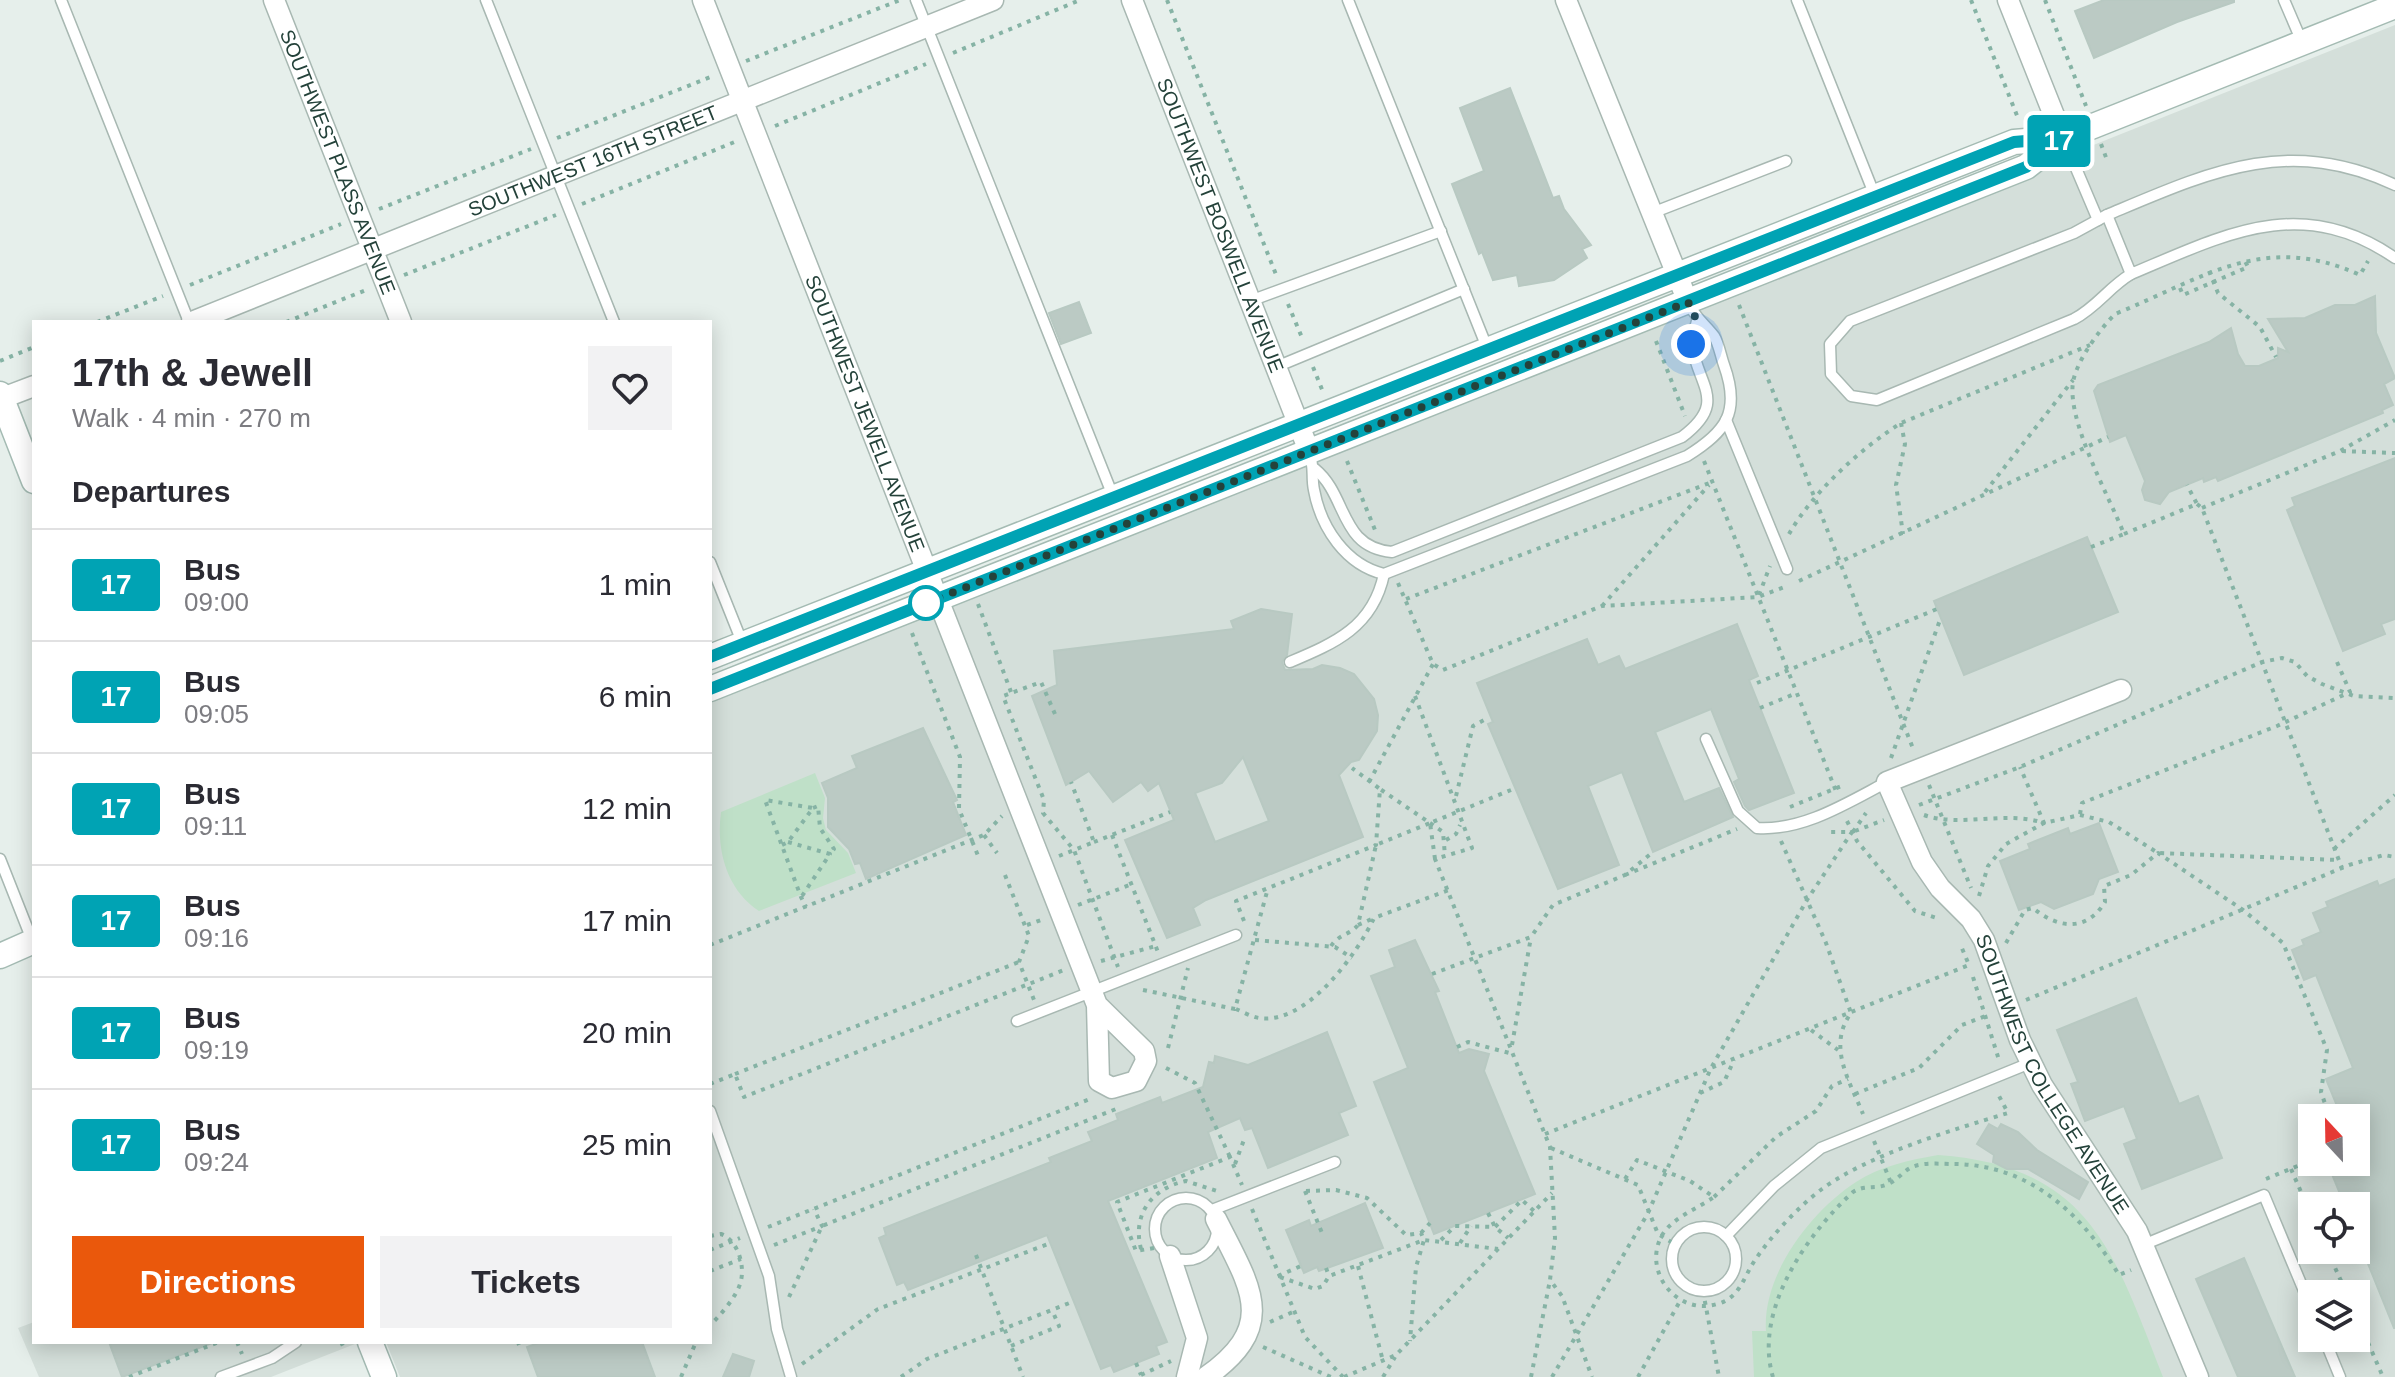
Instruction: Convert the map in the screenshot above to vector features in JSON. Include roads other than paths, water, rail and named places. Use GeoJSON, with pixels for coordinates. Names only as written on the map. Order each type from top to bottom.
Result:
{"type":"FeatureCollection","features":[{"type":"Feature","properties":{"kind":"main road"},"geometry":{"type":"LineString","coordinates":[[712,656],[2014,142],[2063,138],[2395,3]]}},
{"type":"Feature","properties":{"kind":"main road"},"geometry":{"type":"LineString","coordinates":[[712,688],[937,598],[1312,460],[1692,312],[1730,285],[2026,167],[2063,138]]}},
{"type":"Feature","properties":{"kind":"main road"},"geometry":{"type":"LineString","coordinates":[[1,398],[32,476]]}},
{"type":"Feature","properties":{"kind":"main road"},"geometry":{"type":"LineString","coordinates":[[0,956],[32,942]]}},
{"type":"Feature","properties":{"kind":"main road"},"geometry":{"type":"LineString","coordinates":[[371,1344],[384,1377]]}},
{"type":"Feature","properties":{"kind":"street","name":"SOUTHWEST PLASS AVENUE"},"geometry":{"type":"LineString","coordinates":[[274,0],[400,320]]}},
{"type":"Feature","properties":{"kind":"street","name":"SOUTHWEST JEWELL AVENUE"},"geometry":{"type":"LineString","coordinates":[[703,0],[1095,999]]}},
{"type":"Feature","properties":{"kind":"street","name":"SOUTHWEST 16TH STREET"},"geometry":{"type":"LineString","coordinates":[[195,320],[993,0]]}},
{"type":"Feature","properties":{"kind":"street","name":"SOUTHWEST BOSWELL AVENUE"},"geometry":{"type":"LineString","coordinates":[[1132,0],[1312,460]]}},
{"type":"Feature","properties":{"kind":"street"},"geometry":{"type":"LineString","coordinates":[[1566,0],[1692,312]]}},
{"type":"Feature","properties":{"kind":"street"},"geometry":{"type":"LineString","coordinates":[[2008,0],[2063,138]]}},
{"type":"Feature","properties":{"kind":"street"},"geometry":{"type":"LineString","coordinates":[[1,398],[32,387]]}},
{"type":"Feature","properties":{"kind":"street"},"geometry":{"type":"LineString","coordinates":[[1882,777],[1921,769],[2121,690]]}},
{"type":"Feature","properties":{"kind":"street","name":"SOUTHWEST COLLEGE AVENUE"},"geometry":{"type":"LineString","coordinates":[[1882,777],[1922,862],[1940,888],[1971,919],[2020,1007],[2030,1063],[2143,1245],[2198,1377]]}},
{"type":"Feature","properties":{"kind":"street"},"geometry":{"type":"LineString","coordinates":[[1206,1377],[1234,1357],[1247,1340],[1252,1322],[1247,1284],[1214,1214]]}},
{"type":"Feature","properties":{"kind":"street"},"geometry":{"type":"LineString","coordinates":[[1165,1252],[1197,1338],[1187,1377]]}},
{"type":"Feature","properties":{"kind":"lane"},"geometry":{"type":"LineString","coordinates":[[61,0],[189,320]]}},
{"type":"Feature","properties":{"kind":"lane"},"geometry":{"type":"LineString","coordinates":[[486,0],[613,320]]}},
{"type":"Feature","properties":{"kind":"lane"},"geometry":{"type":"LineString","coordinates":[[916,0],[1114,498]]}},
{"type":"Feature","properties":{"kind":"lane"},"geometry":{"type":"LineString","coordinates":[[1348,0],[1488,350]]}},
{"type":"Feature","properties":{"kind":"lane"},"geometry":{"type":"LineString","coordinates":[[1797,0],[1875,196]]}},
{"type":"Feature","properties":{"kind":"lane"},"geometry":{"type":"LineString","coordinates":[[2284,0],[2302,43]]}},
{"type":"Feature","properties":{"kind":"lane"},"geometry":{"type":"LineString","coordinates":[[2063,138],[2131,274]]}},
{"type":"Feature","properties":{"kind":"lane"},"geometry":{"type":"LineString","coordinates":[[2395,185],[2333,164],[2295,160],[2258,161],[2210,172],[2074,233],[1848,322],[1830,346],[1828,363],[1835,382],[1847,394],[1875,400],[1892,395],[2074,319],[2096,307],[2112,285],[2131,274],[2227,234],[2281,223],[2308,224],[2344,232],[2395,258]]}},
{"type":"Feature","properties":{"kind":"lane"},"geometry":{"type":"LineString","coordinates":[[1652,213],[1786,161]]}},
{"type":"Feature","properties":{"kind":"lane"},"geometry":{"type":"LineString","coordinates":[[1250,301],[1441,231]]}},
{"type":"Feature","properties":{"kind":"lane"},"geometry":{"type":"LineString","coordinates":[[1276,367],[1464,289]]}},
{"type":"Feature","properties":{"kind":"lane"},"geometry":{"type":"LineString","coordinates":[[1312,460],[1313,488],[1332,538],[1369,571],[1384,574],[1687,456],[1714,439],[1731,412],[1732,386],[1714,337],[1692,312]]}},
{"type":"Feature","properties":{"kind":"lane"},"geometry":{"type":"LineString","coordinates":[[1312,460],[1330,482],[1347,525],[1364,542],[1392,552],[1682,437],[1699,425],[1707,408],[1709,391],[1691,344],[1692,312]]}},
{"type":"Feature","properties":{"kind":"lane"},"geometry":{"type":"LineString","coordinates":[[1726,420],[1787,569]]}},
{"type":"Feature","properties":{"kind":"lane"},"geometry":{"type":"LineString","coordinates":[[712,567],[743,644]]}},
{"type":"Feature","properties":{"kind":"lane"},"geometry":{"type":"LineString","coordinates":[[1290,662],[1339,641],[1359,625],[1375,603],[1384,574]]}},
{"type":"Feature","properties":{"kind":"lane"},"geometry":{"type":"LineString","coordinates":[[1706,739],[1738,811],[1757,828],[1791,826],[1841,807],[1882,777]]}},
{"type":"Feature","properties":{"kind":"lane"},"geometry":{"type":"LineString","coordinates":[[0,859],[32,939]]}},
{"type":"Feature","properties":{"kind":"lane"},"geometry":{"type":"LineString","coordinates":[[1017,1021],[1095,999],[1123,980],[1241,937]]}},
{"type":"Feature","properties":{"kind":"lane"},"geometry":{"type":"LineString","coordinates":[[1726,1236],[1799,1164],[1821,1148],[1868,1126],[2030,1063]]}},
{"type":"Feature","properties":{"kind":"lane"},"geometry":{"type":"LineString","coordinates":[[712,1117],[769,1276],[777,1329],[791,1377]]}},
{"type":"Feature","properties":{"kind":"lane"},"geometry":{"type":"LineString","coordinates":[[1214,1214],[1335,1162]]}},
{"type":"Feature","properties":{"kind":"lane"},"geometry":{"type":"LineString","coordinates":[[2143,1245],[2264,1195],[2299,1280]]}},
{"type":"Feature","properties":{"kind":"lane"},"geometry":{"type":"LineString","coordinates":[[1186,1197],[1201,1201],[1214,1214],[1215,1240],[1208,1252],[1197,1259],[1182,1260],[1165,1252],[1154,1234],[1157,1216],[1172,1200],[1186,1197]]}},
{"type":"Feature","properties":{"kind":"lane"},"geometry":{"type":"LineString","coordinates":[[1699,1228],[1713,1229],[1726,1236],[1737,1259],[1732,1276],[1719,1287],[1703,1291],[1684,1283],[1675,1272],[1672,1259],[1676,1245],[1685,1234],[1699,1228]]}},
{"type":"Feature","properties":{"kind":"lane"},"geometry":{"type":"LineString","coordinates":[[221,1377],[272,1358],[293,1344]]}},
{"type":"Feature","properties":{"kind":"lane"},"geometry":{"type":"LineString","coordinates":[[2330,1352],[2340,1377]]}}]}
